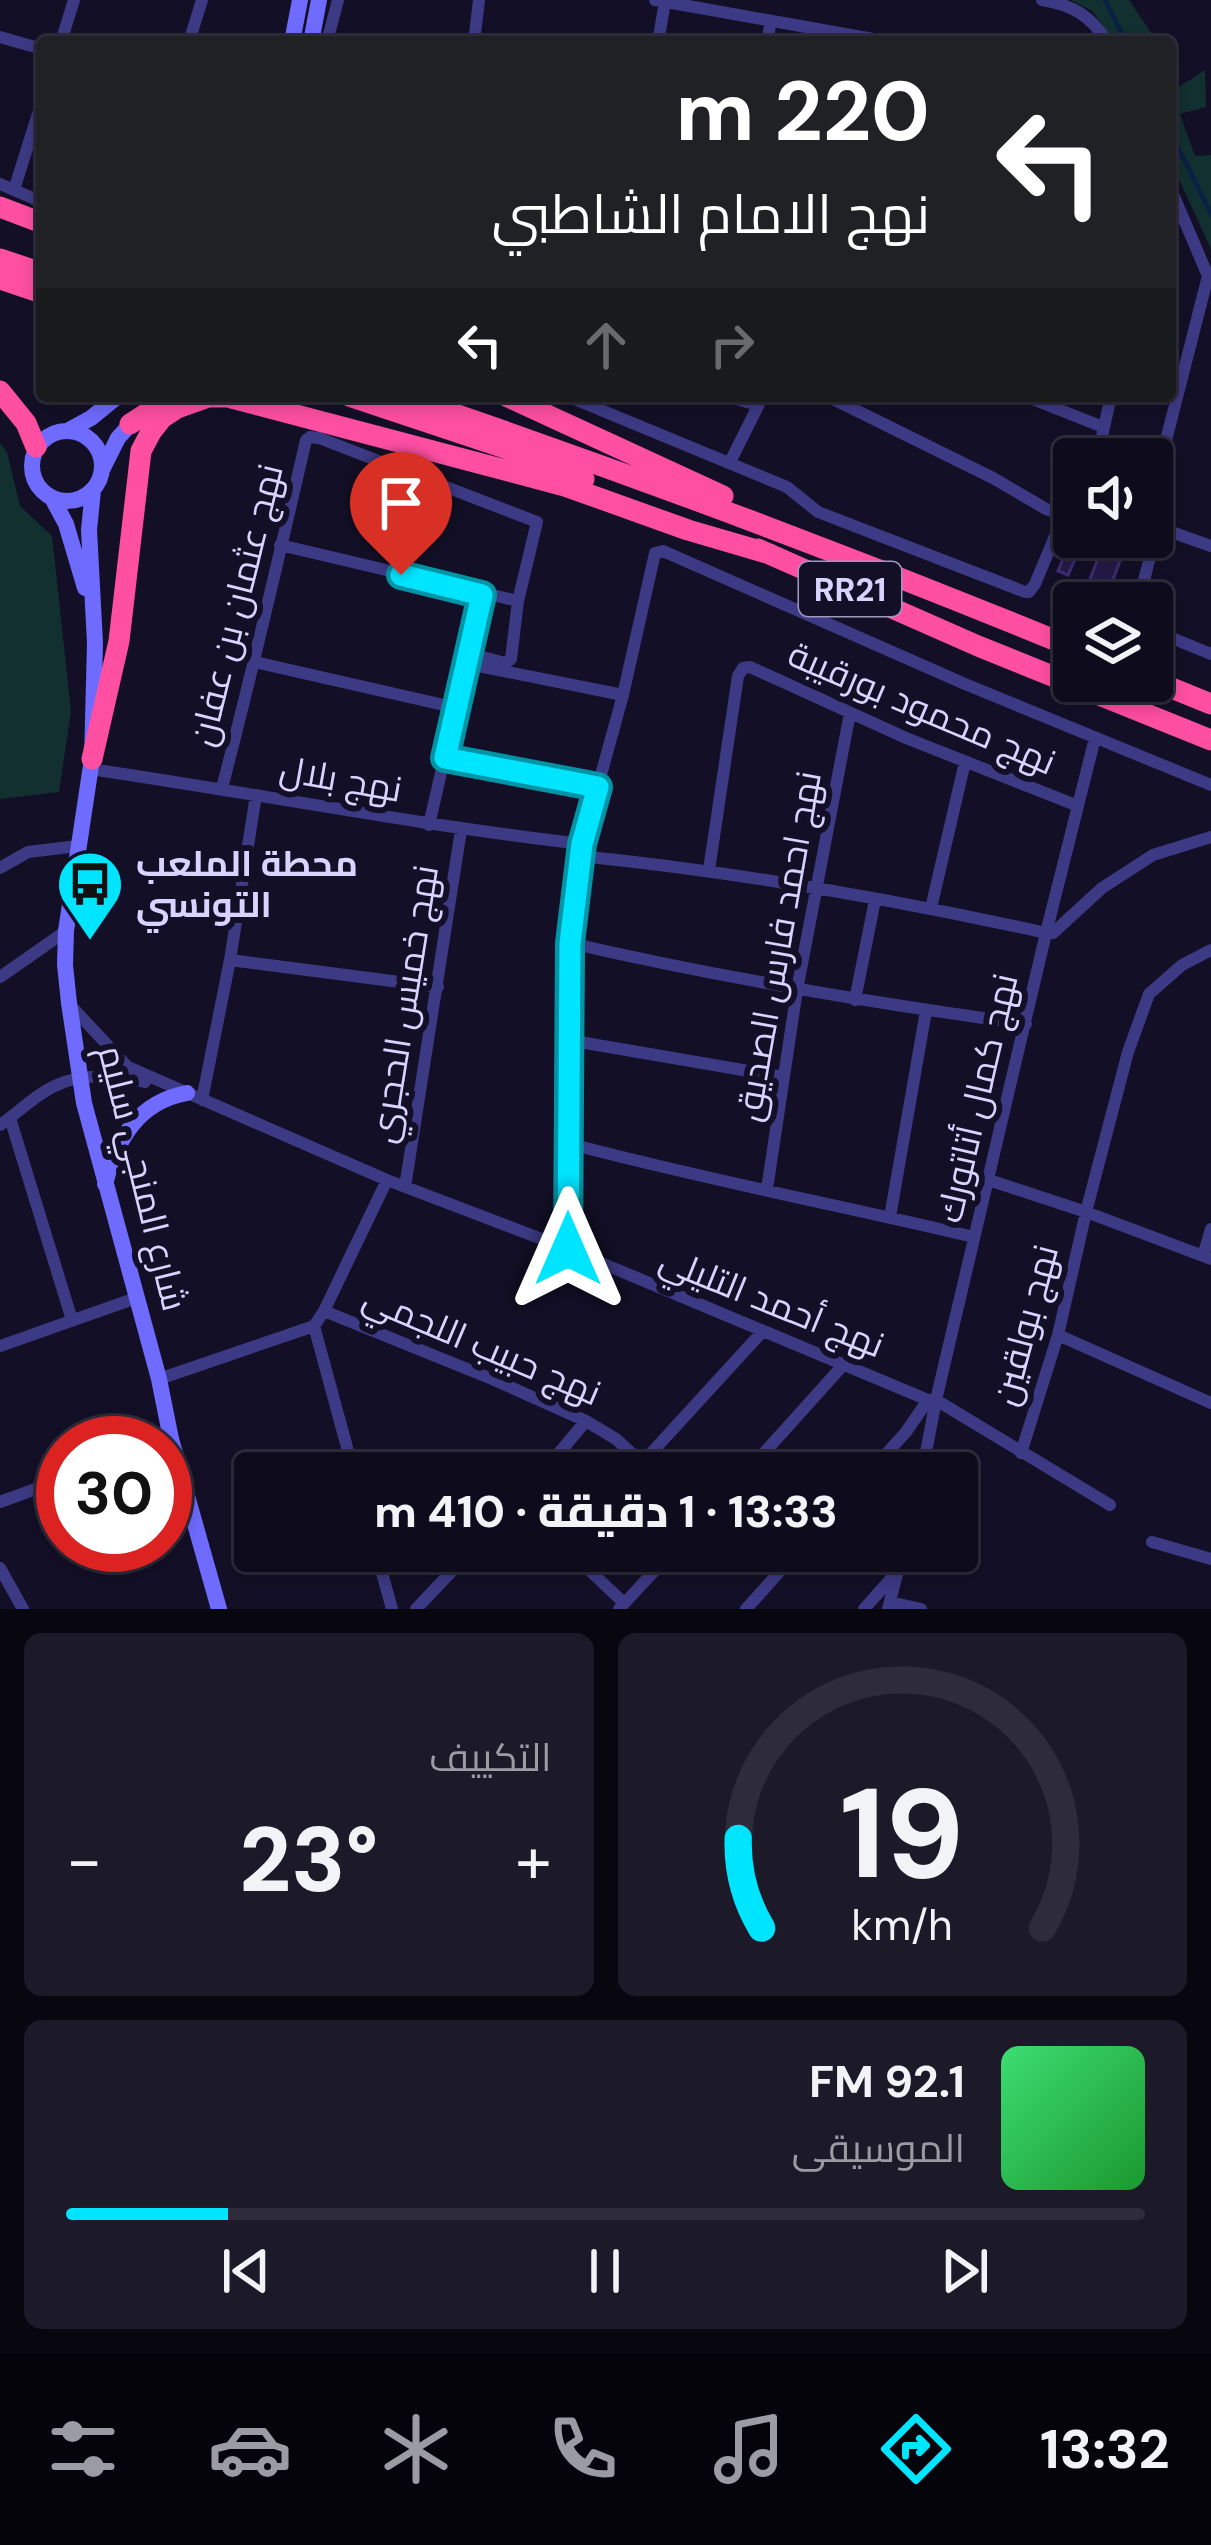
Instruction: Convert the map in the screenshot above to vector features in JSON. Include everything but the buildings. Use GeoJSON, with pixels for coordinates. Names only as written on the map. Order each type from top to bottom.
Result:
{"type":"FeatureCollection","features":[{"type":"Feature","properties":{"kind":"highway"},"geometry":{"type":"LineString","coordinates":[[7,199],[36,219]]}},
{"type":"Feature","properties":{"kind":"highway"},"geometry":{"type":"LineString","coordinates":[[0,259],[36,271]]}},
{"type":"Feature","properties":{"kind":"highway"},"geometry":{"type":"LineString","coordinates":[[0,279],[36,291]]}},
{"type":"Feature","properties":{"kind":"highway"},"geometry":{"type":"LineString","coordinates":[[0,391],[26,423],[36,447]]}},
{"type":"Feature","properties":{"kind":"highway"},"geometry":{"type":"LineString","coordinates":[[130,424],[164,402]]}},
{"type":"Feature","properties":{"kind":"highway"},"geometry":{"type":"LineString","coordinates":[[91,764],[119,640],[141,451],[162,418],[194,402]]}},
{"type":"Feature","properties":{"kind":"highway"},"geometry":{"type":"LineString","coordinates":[[245,402],[566,487],[770,554]]}},
{"type":"Feature","properties":{"kind":"highway"},"geometry":{"type":"LineString","coordinates":[[279,402],[342,425]]}},
{"type":"Feature","properties":{"kind":"highway","name":"RR21"},"geometry":{"type":"LineString","coordinates":[[371,402],[490,435],[848,556],[1053,639]]}},
{"type":"Feature","properties":{"kind":"highway","name":"RR21"},"geometry":{"type":"LineString","coordinates":[[416,402],[978,646],[1211,740]]}},
{"type":"Feature","properties":{"kind":"highway"},"geometry":{"type":"LineString","coordinates":[[519,402],[848,556]]}},
{"type":"Feature","properties":{"kind":"highway"},"geometry":{"type":"LineString","coordinates":[[1173,689],[1211,704]]}},
{"type":"Feature","properties":{"kind":"main road"},"geometry":{"type":"LineString","coordinates":[[293,36],[300,0]]}},
{"type":"Feature","properties":{"kind":"main road"},"geometry":{"type":"LineString","coordinates":[[312,36],[320,0]]}},
{"type":"Feature","properties":{"kind":"main road"},"geometry":{"type":"LineString","coordinates":[[36,447],[50,434],[69,430],[111,402]]}},
{"type":"Feature","properties":{"kind":"main road","name":"شارع المنجي سليم"},"geometry":{"type":"LineString","coordinates":[[152,402],[111,449],[93,490],[89,530],[95,643],[91,764],[65,965],[79,1078],[159,1379],[163,1416]]}},
{"type":"Feature","properties":{"kind":"main road"},"geometry":{"type":"LineString","coordinates":[[69,430],[91,439],[102,459],[102,471]]}},
{"type":"Feature","properties":{"kind":"main road","name":"شارع المنجي سليم"},"geometry":{"type":"LineString","coordinates":[[36,447],[32,458],[35,482],[52,498],[66,524],[92,612]]}},
{"type":"Feature","properties":{"kind":"main road"},"geometry":{"type":"LineString","coordinates":[[52,498],[73,501],[93,490]]}},
{"type":"Feature","properties":{"kind":"main road"},"geometry":{"type":"LineString","coordinates":[[105,1184],[115,1151],[143,1112],[168,1096],[195,1097]]}},
{"type":"Feature","properties":{"kind":"main road","name":"شارع المنجي سليم"},"geometry":{"type":"LineString","coordinates":[[192,1522],[220,1609]]}},
{"type":"Feature","properties":{"kind":"street"},"geometry":{"type":"LineString","coordinates":[[63,36],[74,0]]}},
{"type":"Feature","properties":{"kind":"street"},"geometry":{"type":"LineString","coordinates":[[329,36],[338,0]]}},
{"type":"Feature","properties":{"kind":"street"},"geometry":{"type":"LineString","coordinates":[[475,36],[479,0]]}},
{"type":"Feature","properties":{"kind":"street"},"geometry":{"type":"LineString","coordinates":[[655,0],[856,36]]}},
{"type":"Feature","properties":{"kind":"street"},"geometry":{"type":"LineString","coordinates":[[1042,0],[1067,2],[1088,16],[1103,36]]}},
{"type":"Feature","properties":{"kind":"street"},"geometry":{"type":"LineString","coordinates":[[191,36],[197,2]]}},
{"type":"Feature","properties":{"kind":"street"},"geometry":{"type":"LineString","coordinates":[[659,36],[664,2]]}},
{"type":"Feature","properties":{"kind":"street"},"geometry":{"type":"LineString","coordinates":[[768,36],[771,21]]}},
{"type":"Feature","properties":{"kind":"street"},"geometry":{"type":"LineString","coordinates":[[0,37],[36,47]]}},
{"type":"Feature","properties":{"kind":"street"},"geometry":{"type":"LineString","coordinates":[[7,199],[36,134]]}},
{"type":"Feature","properties":{"kind":"street"},"geometry":{"type":"LineString","coordinates":[[0,184],[7,199]]}},
{"type":"Feature","properties":{"kind":"street"},"geometry":{"type":"LineString","coordinates":[[1176,200],[1209,274],[1176,402]]}},
{"type":"Feature","properties":{"kind":"street"},"geometry":{"type":"LineString","coordinates":[[1176,347],[1189,351]]}},
{"type":"Feature","properties":{"kind":"street"},"geometry":{"type":"LineString","coordinates":[[582,402],[787,487],[818,512],[1025,592],[1035,584],[1053,549]]}},
{"type":"Feature","properties":{"kind":"street"},"geometry":{"type":"LineString","coordinates":[[730,462],[760,402]]}},
{"type":"Feature","properties":{"kind":"street"},"geometry":{"type":"LineString","coordinates":[[839,402],[1053,510]]}},
{"type":"Feature","properties":{"kind":"street"},"geometry":{"type":"LineString","coordinates":[[1039,402],[1103,427]]}},
{"type":"Feature","properties":{"kind":"street"},"geometry":{"type":"LineString","coordinates":[[1101,438],[1109,402]]}},
{"type":"Feature","properties":{"kind":"street"},"geometry":{"type":"LineString","coordinates":[[1167,438],[1176,402]]}},
{"type":"Feature","properties":{"kind":"street","name":"نهج عثمان بن عفان"},"geometry":{"type":"LineString","coordinates":[[222,788],[310,437],[537,522],[518,601]]}},
{"type":"Feature","properties":{"kind":"street"},"geometry":{"type":"LineString","coordinates":[[1173,532],[1211,546]]}},
{"type":"Feature","properties":{"kind":"street"},"geometry":{"type":"LineString","coordinates":[[280,545],[518,601],[508,662],[469,658]]}},
{"type":"Feature","properties":{"kind":"street"},"geometry":{"type":"LineString","coordinates":[[568,1249],[570,943],[581,850],[658,552],[1211,785]]}},
{"type":"Feature","properties":{"kind":"street"},"geometry":{"type":"LineString","coordinates":[[429,825],[482,595]]}},
{"type":"Feature","properties":{"kind":"street"},"geometry":{"type":"LineString","coordinates":[[1173,638],[1211,654]]}},
{"type":"Feature","properties":{"kind":"street"},"geometry":{"type":"LineString","coordinates":[[469,658],[623,695]]}},
{"type":"Feature","properties":{"kind":"street"},"geometry":{"type":"LineString","coordinates":[[255,662],[457,708]]}},
{"type":"Feature","properties":{"kind":"street","name":"نهج محمود بورقيبة"},"geometry":{"type":"LineString","coordinates":[[710,870],[735,692],[743,668],[1078,806]]}},
{"type":"Feature","properties":{"kind":"street","name":"نهج احمد فارس الصديق"},"geometry":{"type":"LineString","coordinates":[[767,1189],[797,990],[850,713]]}},
{"type":"Feature","properties":{"kind":"street","name":"نهج كمال أتاتورك"},"geometry":{"type":"LineString","coordinates":[[925,1452],[932,1400],[1095,738]]}},
{"type":"Feature","properties":{"kind":"street"},"geometry":{"type":"LineString","coordinates":[[445,758],[598,787]]}},
{"type":"Feature","properties":{"kind":"street"},"geometry":{"type":"LineString","coordinates":[[931,908],[965,762]]}},
{"type":"Feature","properties":{"kind":"street","name":"نهج بلال"},"geometry":{"type":"LineString","coordinates":[[91,764],[429,825],[817,887],[1046,934]]}},
{"type":"Feature","properties":{"kind":"street"},"geometry":{"type":"LineString","coordinates":[[195,1097],[230,960],[256,795]]}},
{"type":"Feature","properties":{"kind":"street","name":"نهج خميس الحجري"},"geometry":{"type":"LineString","coordinates":[[406,1186],[461,830]]}},
{"type":"Feature","properties":{"kind":"street"},"geometry":{"type":"LineString","coordinates":[[1046,934],[1053,933],[1102,888],[1153,855],[1211,837]]}},
{"type":"Feature","properties":{"kind":"street"},"geometry":{"type":"LineString","coordinates":[[0,868],[28,852],[78,845]]}},
{"type":"Feature","properties":{"kind":"street"},"geometry":{"type":"LineString","coordinates":[[855,1000],[875,899]]}},
{"type":"Feature","properties":{"kind":"street"},"geometry":{"type":"LineString","coordinates":[[0,977],[66,931]]}},
{"type":"Feature","properties":{"kind":"street"},"geometry":{"type":"LineString","coordinates":[[570,943],[690,971],[1026,1024]]}},
{"type":"Feature","properties":{"kind":"street","name":"نهج بولقين"},"geometry":{"type":"LineString","coordinates":[[1021,1453],[1058,1335],[1128,1052],[1149,994],[1182,964],[1211,950]]}},
{"type":"Feature","properties":{"kind":"street"},"geometry":{"type":"LineString","coordinates":[[230,960],[438,987]]}},
{"type":"Feature","properties":{"kind":"street","name":"نهج أحمد التليلي"},"geometry":{"type":"LineString","coordinates":[[69,1004],[128,1067],[387,1180],[568,1249],[932,1400],[1110,1505]]}},
{"type":"Feature","properties":{"kind":"street"},"geometry":{"type":"LineString","coordinates":[[890,1217],[926,1011]]}},
{"type":"Feature","properties":{"kind":"street"},"geometry":{"type":"LineString","coordinates":[[568,1040],[784,1077]]}},
{"type":"Feature","properties":{"kind":"street","name":"نهج أحمد التليلي"},"geometry":{"type":"LineString","coordinates":[[79,1078],[119,1077],[195,1097]]}},
{"type":"Feature","properties":{"kind":"street"},"geometry":{"type":"LineString","coordinates":[[73,1320],[5,1121],[58,1084],[79,1078]]}},
{"type":"Feature","properties":{"kind":"street"},"geometry":{"type":"LineString","coordinates":[[567,1143],[676,1172],[974,1237]]}},
{"type":"Feature","properties":{"kind":"street"},"geometry":{"type":"LineString","coordinates":[[159,1379],[314,1326],[387,1180]]}},
{"type":"Feature","properties":{"kind":"street"},"geometry":{"type":"LineString","coordinates":[[989,1180],[1207,1258],[1211,1229]]}},
{"type":"Feature","properties":{"kind":"street"},"geometry":{"type":"LineString","coordinates":[[0,1346],[136,1298]]}},
{"type":"Feature","properties":{"kind":"street","name":"نهج حبيب اللجمي"},"geometry":{"type":"LineString","coordinates":[[324,1311],[586,1421],[630,1452]]}},
{"type":"Feature","properties":{"kind":"street"},"geometry":{"type":"LineString","coordinates":[[314,1326],[348,1452]]}},
{"type":"Feature","properties":{"kind":"street","name":"نهج حبيب اللجمي"},"geometry":{"type":"LineString","coordinates":[[661,1452],[762,1332]]}},
{"type":"Feature","properties":{"kind":"street"},"geometry":{"type":"LineString","coordinates":[[1058,1335],[1211,1403]]}},
{"type":"Feature","properties":{"kind":"street"},"geometry":{"type":"LineString","coordinates":[[765,1452],[845,1364]]}},
{"type":"Feature","properties":{"kind":"street"},"geometry":{"type":"LineString","coordinates":[[888,1452],[932,1400]]}},
{"type":"Feature","properties":{"kind":"street"},"geometry":{"type":"LineString","coordinates":[[560,1452],[586,1421]]}},
{"type":"Feature","properties":{"kind":"street"},"geometry":{"type":"LineString","coordinates":[[0,1502],[36,1489]]}},
{"type":"Feature","properties":{"kind":"street"},"geometry":{"type":"LineString","coordinates":[[1152,1542],[1211,1559]]}},
{"type":"Feature","properties":{"kind":"street"},"geometry":{"type":"LineString","coordinates":[[0,1568],[23,1609]]}},
{"type":"Feature","properties":{"kind":"street"},"geometry":{"type":"LineString","coordinates":[[382,1572],[392,1609]]}},
{"type":"Feature","properties":{"kind":"street"},"geometry":{"type":"LineString","coordinates":[[416,1609],[451,1572]]}},
{"type":"Feature","properties":{"kind":"street"},"geometry":{"type":"LineString","coordinates":[[589,1572],[622,1606],[654,1572]]}},
{"type":"Feature","properties":{"kind":"street"},"geometry":{"type":"LineString","coordinates":[[746,1609],[779,1572]]}},
{"type":"Feature","properties":{"kind":"street"},"geometry":{"type":"LineString","coordinates":[[897,1573],[889,1605],[921,1609]]}},
{"type":"Feature","properties":{"kind":"street"},"geometry":{"type":"LineString","coordinates":[[863,1609],[897,1573]]}},
{"type":"Feature","properties":{"kind":"green space"},"geometry":{"type":"Polygon","coordinates":[[[1071,0],[1129,0],[1153,36],[1111,36],[1092,11],[1071,0]]]}},
{"type":"Feature","properties":{"kind":"green space"},"geometry":{"type":"Polygon","coordinates":[[[1205,70],[1206,107],[1180,114],[1195,156],[1211,155],[1211,249],[1176,173],[1176,89],[1205,70]]]}},
{"type":"Feature","properties":{"kind":"green space"},"geometry":{"type":"Polygon","coordinates":[[[0,443],[7,452],[20,506],[52,536],[71,711],[59,792],[0,799],[0,443]]]}},
{"type":"Feature","properties":{"kind":"waterway"},"geometry":{"type":"LineString","coordinates":[[1105,0],[1123,36]]}},
{"type":"Feature","properties":{"kind":"waterway"},"geometry":{"type":"LineString","coordinates":[[1176,143],[1211,214]]}},
{"type":"Feature","properties":{"kind":"place","name":"محطة الملعب التونسي"},"geometry":{"type":"Point","coordinates":[90,943]}},
{"type":"Feature","properties":{"kind":"route"},"geometry":{"type":"LineString","coordinates":[[401,575],[482,595],[445,758],[598,787],[582,844],[570,943],[568,1249]]}}]}
